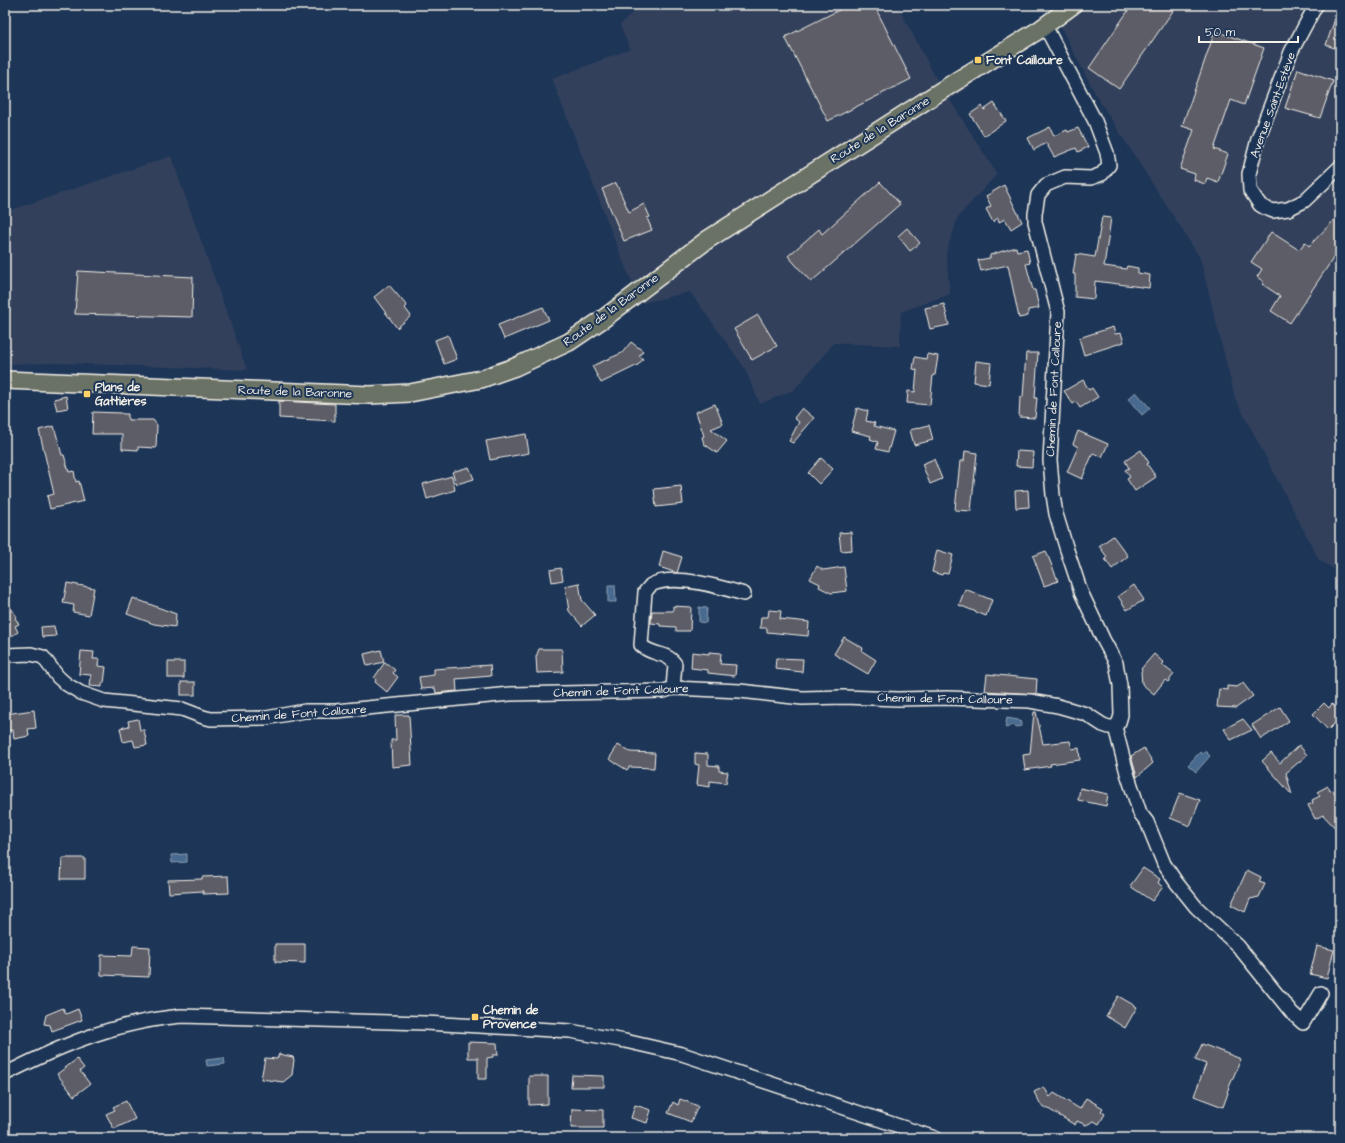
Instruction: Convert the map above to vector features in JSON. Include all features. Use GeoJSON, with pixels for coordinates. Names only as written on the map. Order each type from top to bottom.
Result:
{"type":"FeatureCollection","features":[{"type":"Feature","properties":{"kind":"main road","name":"Route de la Baronne"},"geometry":{"type":"LineString","coordinates":[[5,380],[370,395],[410,393],[481,379],[515,367],[570,342],[603,319],[707,240],[1045,26],[1072,5]]}},
{"type":"Feature","properties":{"kind":"street","name":"Avenue Saint-Estève"},"geometry":{"type":"LineString","coordinates":[[1316,5],[1291,52],[1258,139],[1249,174],[1250,190],[1260,204],[1265,208],[1273,211],[1288,209],[1304,201],[1340,166]]}},
{"type":"Feature","properties":{"kind":"street","name":"Chemin de Font Calloure"},"geometry":{"type":"LineString","coordinates":[[5,655],[24,654],[43,657],[58,677],[66,684],[81,693],[104,701],[182,709],[203,718],[211,719],[266,718],[304,711],[343,711],[510,694],[664,691],[673,688],[740,691],[802,698],[948,698],[1030,701],[1058,706],[1086,714],[1103,725],[1115,727],[1119,722],[1121,715],[1120,685],[1116,663],[1103,639],[1082,592],[1066,550],[1056,514],[1050,460],[1058,312],[1035,222],[1038,195],[1046,185],[1065,177],[1091,178],[1102,174],[1109,165],[1107,153],[1095,121],[1045,26]]}},
{"type":"Feature","properties":{"kind":"street"},"geometry":{"type":"LineString","coordinates":[[673,688],[675,664],[670,657],[645,649],[641,645],[645,592],[650,586],[664,582],[690,581],[744,594]]}},
{"type":"Feature","properties":{"kind":"street"},"geometry":{"type":"LineString","coordinates":[[1115,727],[1127,773],[1140,813],[1147,822],[1164,864],[1176,882],[1196,907],[1238,946],[1292,1013],[1303,1023],[1321,992]]}},
{"type":"Feature","properties":{"kind":"street"},"geometry":{"type":"LineString","coordinates":[[5,1074],[34,1059],[92,1035],[152,1020],[181,1016],[425,1023],[570,1032],[625,1041],[682,1054],[935,1138]]}},
{"type":"Feature","properties":{"kind":"shaded area"},"geometry":{"type":"Polygon","coordinates":[[[640,5],[897,5],[944,93],[1072,5],[1340,5],[1340,578],[1338,572],[1319,560],[1235,398],[1200,258],[1098,99],[1059,24],[950,100],[997,174],[958,217],[946,253],[950,294],[901,312],[900,346],[834,343],[794,390],[760,404],[744,367],[690,292],[643,303],[626,269],[552,79],[630,49],[620,25],[640,5]]]}},
{"type":"Feature","properties":{"kind":"shaded area"},"geometry":{"type":"Polygon","coordinates":[[[171,156],[247,370],[57,363],[5,364],[5,212],[171,156]]]}},
{"type":"Feature","properties":{"kind":"shaded area"},"geometry":{"type":"Polygon","coordinates":[[[1136,392],[1150,408],[1142,415],[1128,399],[1136,392]]]}},
{"type":"Feature","properties":{"kind":"shaded area"},"geometry":{"type":"Polygon","coordinates":[[[608,585],[615,585],[616,602],[608,602],[608,585]]]}},
{"type":"Feature","properties":{"kind":"shaded area"},"geometry":{"type":"Polygon","coordinates":[[[699,607],[707,608],[706,623],[699,622],[699,607]]]}},
{"type":"Feature","properties":{"kind":"shaded area"},"geometry":{"type":"Polygon","coordinates":[[[1007,718],[1018,720],[1021,722],[1021,726],[1017,727],[1013,725],[1006,728],[1007,718]]]}},
{"type":"Feature","properties":{"kind":"shaded area"},"geometry":{"type":"Polygon","coordinates":[[[1205,751],[1210,756],[1196,772],[1188,765],[1200,752],[1202,754],[1205,751]]]}},
{"type":"Feature","properties":{"kind":"shaded area"},"geometry":{"type":"Polygon","coordinates":[[[187,854],[187,862],[172,863],[171,855],[187,854]]]}},
{"type":"Feature","properties":{"kind":"shaded area"},"geometry":{"type":"Polygon","coordinates":[[[224,1058],[225,1064],[207,1066],[206,1060],[224,1058]]]}},
{"type":"Feature","properties":{"kind":"building"},"geometry":{"type":"Polygon","coordinates":[[[849,5],[874,5],[911,79],[828,121],[785,37],[849,5]]]}},
{"type":"Feature","properties":{"kind":"building"},"geometry":{"type":"Polygon","coordinates":[[[1132,5],[1177,5],[1119,89],[1089,68],[1132,5]]]}},
{"type":"Feature","properties":{"kind":"building"},"geometry":{"type":"Polygon","coordinates":[[[1338,10],[1340,10],[1340,50],[1326,45],[1338,10]]]}},
{"type":"Feature","properties":{"kind":"building"},"geometry":{"type":"Polygon","coordinates":[[[1215,31],[1264,48],[1244,105],[1231,100],[1214,149],[1228,154],[1218,182],[1207,178],[1205,184],[1194,180],[1195,174],[1180,169],[1194,130],[1182,126],[1215,31]]]}},
{"type":"Feature","properties":{"kind":"building"},"geometry":{"type":"Polygon","coordinates":[[[1298,69],[1333,81],[1320,118],[1285,108],[1298,69]]]}},
{"type":"Feature","properties":{"kind":"building"},"geometry":{"type":"Polygon","coordinates":[[[994,103],[1006,121],[984,136],[970,114],[982,106],[984,110],[994,103]]]}},
{"type":"Feature","properties":{"kind":"building"},"geometry":{"type":"Polygon","coordinates":[[[1050,127],[1054,136],[1067,130],[1068,132],[1078,128],[1088,147],[1078,152],[1076,148],[1054,157],[1046,143],[1034,150],[1028,138],[1050,127]]]}},
{"type":"Feature","properties":{"kind":"building"},"geometry":{"type":"Polygon","coordinates":[[[880,182],[900,204],[811,282],[788,256],[819,229],[822,234],[880,182]]]}},
{"type":"Feature","properties":{"kind":"building"},"geometry":{"type":"Polygon","coordinates":[[[616,183],[629,212],[644,204],[650,217],[647,218],[652,230],[624,241],[602,189],[616,183]]]}},
{"type":"Feature","properties":{"kind":"building"},"geometry":{"type":"Polygon","coordinates":[[[1004,185],[1022,222],[1011,229],[1005,219],[999,222],[998,218],[993,222],[986,209],[991,206],[986,196],[1004,185]]]}},
{"type":"Feature","properties":{"kind":"building"},"geometry":{"type":"Polygon","coordinates":[[[1340,214],[1340,248],[1290,323],[1271,311],[1280,296],[1262,284],[1264,282],[1257,277],[1262,269],[1251,262],[1271,232],[1299,250],[1305,242],[1309,246],[1340,214]]]}},
{"type":"Feature","properties":{"kind":"building"},"geometry":{"type":"Polygon","coordinates":[[[1102,217],[1111,218],[1104,266],[1126,269],[1127,266],[1138,268],[1138,273],[1150,275],[1149,288],[1095,281],[1094,299],[1075,297],[1075,274],[1073,274],[1076,254],[1095,257],[1102,217]]]}},
{"type":"Feature","properties":{"kind":"building"},"geometry":{"type":"Polygon","coordinates":[[[907,228],[920,243],[910,251],[898,236],[907,228]]]}},
{"type":"Feature","properties":{"kind":"building"},"geometry":{"type":"Polygon","coordinates":[[[1016,247],[1017,251],[1027,249],[1030,263],[1026,264],[1033,290],[1035,290],[1039,308],[1028,310],[1028,316],[1019,318],[1008,265],[981,271],[978,260],[990,258],[990,255],[1016,247]]]}},
{"type":"Feature","properties":{"kind":"building"},"geometry":{"type":"Polygon","coordinates":[[[78,271],[193,277],[192,317],[75,314],[78,271]]]}},
{"type":"Feature","properties":{"kind":"building"},"geometry":{"type":"Polygon","coordinates":[[[389,285],[407,306],[405,308],[411,316],[397,328],[374,297],[389,285]]]}},
{"type":"Feature","properties":{"kind":"building"},"geometry":{"type":"Polygon","coordinates":[[[944,304],[949,325],[930,329],[925,308],[944,304]]]}},
{"type":"Feature","properties":{"kind":"building"},"geometry":{"type":"Polygon","coordinates":[[[543,307],[549,320],[504,339],[498,325],[543,307]]]}},
{"type":"Feature","properties":{"kind":"building"},"geometry":{"type":"Polygon","coordinates":[[[758,315],[777,346],[752,360],[734,329],[758,315]]]}},
{"type":"Feature","properties":{"kind":"building"},"geometry":{"type":"Polygon","coordinates":[[[1113,327],[1115,334],[1121,333],[1124,342],[1084,355],[1079,338],[1113,327]]]}},
{"type":"Feature","properties":{"kind":"building"},"geometry":{"type":"Polygon","coordinates":[[[448,335],[457,359],[444,364],[435,340],[448,335]]]}},
{"type":"Feature","properties":{"kind":"building"},"geometry":{"type":"Polygon","coordinates":[[[631,342],[643,351],[639,356],[643,359],[638,365],[601,383],[592,366],[622,353],[631,342]]]}},
{"type":"Feature","properties":{"kind":"building"},"geometry":{"type":"Polygon","coordinates":[[[1026,353],[1038,353],[1035,418],[1019,417],[1020,397],[1023,397],[1026,353]]]}},
{"type":"Feature","properties":{"kind":"building"},"geometry":{"type":"Polygon","coordinates":[[[927,354],[938,356],[935,375],[933,375],[930,405],[907,403],[908,391],[915,392],[917,370],[913,369],[915,357],[926,359],[927,354]]]}},
{"type":"Feature","properties":{"kind":"building"},"geometry":{"type":"Polygon","coordinates":[[[976,361],[991,363],[989,384],[974,382],[976,361]]]}},
{"type":"Feature","properties":{"kind":"building"},"geometry":{"type":"Polygon","coordinates":[[[1083,380],[1089,390],[1092,388],[1098,397],[1080,408],[1076,402],[1073,404],[1064,391],[1083,380]]]}},
{"type":"Feature","properties":{"kind":"building"},"geometry":{"type":"Polygon","coordinates":[[[66,396],[68,408],[57,410],[54,399],[66,396]]]}},
{"type":"Feature","properties":{"kind":"building"},"geometry":{"type":"Polygon","coordinates":[[[279,401],[335,404],[335,421],[279,418],[279,401]]]}},
{"type":"Feature","properties":{"kind":"building"},"geometry":{"type":"Polygon","coordinates":[[[715,404],[723,424],[711,429],[727,441],[717,453],[704,444],[702,437],[704,436],[696,412],[715,404]]]}},
{"type":"Feature","properties":{"kind":"building"},"geometry":{"type":"Polygon","coordinates":[[[802,408],[814,418],[793,443],[789,441],[799,422],[794,418],[802,408]]]}},
{"type":"Feature","properties":{"kind":"building"},"geometry":{"type":"Polygon","coordinates":[[[857,408],[868,411],[866,421],[875,423],[874,426],[894,431],[888,452],[876,449],[878,442],[870,439],[871,436],[851,431],[857,408]]]}},
{"type":"Feature","properties":{"kind":"building"},"geometry":{"type":"Polygon","coordinates":[[[93,412],[128,414],[128,420],[153,420],[157,425],[156,448],[138,447],[138,450],[122,449],[122,434],[92,434],[93,412]]]}},
{"type":"Feature","properties":{"kind":"building"},"geometry":{"type":"Polygon","coordinates":[[[929,425],[933,440],[914,445],[910,430],[929,425]]]}},
{"type":"Feature","properties":{"kind":"building"},"geometry":{"type":"Polygon","coordinates":[[[54,426],[62,455],[64,455],[69,472],[74,471],[76,482],[79,481],[84,501],[50,509],[47,496],[54,494],[39,430],[54,426]]]}},
{"type":"Feature","properties":{"kind":"building"},"geometry":{"type":"Polygon","coordinates":[[[1078,431],[1108,444],[1102,457],[1093,453],[1082,479],[1067,472],[1078,447],[1073,444],[1078,431]]]}},
{"type":"Feature","properties":{"kind":"building"},"geometry":{"type":"Polygon","coordinates":[[[526,434],[529,453],[490,460],[486,441],[526,434]]]}},
{"type":"Feature","properties":{"kind":"building"},"geometry":{"type":"Polygon","coordinates":[[[1141,450],[1149,463],[1147,464],[1156,477],[1135,491],[1127,479],[1130,477],[1125,470],[1129,468],[1125,461],[1141,450]]]}},
{"type":"Feature","properties":{"kind":"building"},"geometry":{"type":"Polygon","coordinates":[[[965,451],[977,453],[971,511],[955,510],[960,461],[964,461],[965,451]]]}},
{"type":"Feature","properties":{"kind":"building"},"geometry":{"type":"Polygon","coordinates":[[[1017,451],[1033,452],[1032,467],[1016,466],[1017,451]]]}},
{"type":"Feature","properties":{"kind":"building"},"geometry":{"type":"Polygon","coordinates":[[[821,458],[833,469],[819,484],[808,473],[821,458]]]}},
{"type":"Feature","properties":{"kind":"building"},"geometry":{"type":"Polygon","coordinates":[[[934,459],[942,479],[930,484],[922,464],[934,459]]]}},
{"type":"Feature","properties":{"kind":"building"},"geometry":{"type":"Polygon","coordinates":[[[469,467],[474,479],[457,484],[452,472],[469,467]]]}},
{"type":"Feature","properties":{"kind":"building"},"geometry":{"type":"Polygon","coordinates":[[[452,476],[455,490],[427,499],[423,484],[452,476]]]}},
{"type":"Feature","properties":{"kind":"building"},"geometry":{"type":"Polygon","coordinates":[[[681,486],[683,504],[656,507],[654,489],[681,486]]]}},
{"type":"Feature","properties":{"kind":"building"},"geometry":{"type":"Polygon","coordinates":[[[1028,490],[1029,507],[1016,508],[1015,491],[1028,490]]]}},
{"type":"Feature","properties":{"kind":"building"},"geometry":{"type":"Polygon","coordinates":[[[851,532],[852,550],[841,551],[839,533],[851,532]]]}},
{"type":"Feature","properties":{"kind":"building"},"geometry":{"type":"Polygon","coordinates":[[[1113,536],[1128,556],[1112,569],[1105,559],[1107,557],[1099,546],[1113,536]]]}},
{"type":"Feature","properties":{"kind":"building"},"geometry":{"type":"Polygon","coordinates":[[[937,550],[953,555],[948,574],[943,573],[942,575],[932,572],[937,550]]]}},
{"type":"Feature","properties":{"kind":"building"},"geometry":{"type":"Polygon","coordinates":[[[663,551],[682,557],[677,573],[659,567],[663,551]]]}},
{"type":"Feature","properties":{"kind":"building"},"geometry":{"type":"Polygon","coordinates":[[[1046,551],[1058,581],[1044,586],[1033,556],[1046,551]]]}},
{"type":"Feature","properties":{"kind":"building"},"geometry":{"type":"Polygon","coordinates":[[[817,566],[823,570],[844,567],[847,591],[831,593],[819,587],[820,584],[810,579],[817,566]]]}},
{"type":"Feature","properties":{"kind":"building"},"geometry":{"type":"Polygon","coordinates":[[[561,568],[563,580],[552,582],[550,570],[561,568]]]}},
{"type":"Feature","properties":{"kind":"building"},"geometry":{"type":"Polygon","coordinates":[[[67,583],[94,588],[89,615],[73,612],[74,605],[63,603],[67,583]]]}},
{"type":"Feature","properties":{"kind":"building"},"geometry":{"type":"Polygon","coordinates":[[[579,583],[582,600],[595,615],[582,626],[569,611],[565,586],[579,583]]]}},
{"type":"Feature","properties":{"kind":"building"},"geometry":{"type":"Polygon","coordinates":[[[1134,585],[1144,600],[1127,610],[1118,596],[1134,585]]]}},
{"type":"Feature","properties":{"kind":"building"},"geometry":{"type":"Polygon","coordinates":[[[965,589],[992,600],[986,616],[959,605],[965,589]]]}},
{"type":"Feature","properties":{"kind":"building"},"geometry":{"type":"Polygon","coordinates":[[[133,598],[176,614],[175,627],[154,624],[127,614],[133,598]]]}},
{"type":"Feature","properties":{"kind":"building"},"geometry":{"type":"Polygon","coordinates":[[[5,599],[17,617],[15,618],[19,624],[15,626],[18,632],[5,640],[5,599]]]}},
{"type":"Feature","properties":{"kind":"building"},"geometry":{"type":"Polygon","coordinates":[[[673,606],[691,607],[690,631],[676,631],[676,627],[660,626],[660,624],[651,623],[652,611],[673,611],[673,606]]]}},
{"type":"Feature","properties":{"kind":"building"},"geometry":{"type":"Polygon","coordinates":[[[769,610],[781,611],[780,619],[809,622],[808,636],[767,632],[767,628],[760,628],[761,617],[768,617],[769,610]]]}},
{"type":"Feature","properties":{"kind":"building"},"geometry":{"type":"Polygon","coordinates":[[[54,626],[56,636],[42,637],[41,627],[54,626]]]}},
{"type":"Feature","properties":{"kind":"building"},"geometry":{"type":"Polygon","coordinates":[[[844,637],[863,648],[862,651],[876,660],[868,674],[834,654],[844,637]]]}},
{"type":"Feature","properties":{"kind":"building"},"geometry":{"type":"Polygon","coordinates":[[[539,649],[562,649],[563,672],[537,673],[536,657],[539,649]]]}},
{"type":"Feature","properties":{"kind":"building"},"geometry":{"type":"Polygon","coordinates":[[[381,650],[384,662],[367,666],[364,654],[381,650]]]}},
{"type":"Feature","properties":{"kind":"building"},"geometry":{"type":"Polygon","coordinates":[[[81,651],[94,652],[93,659],[99,659],[98,666],[106,667],[102,687],[90,686],[91,675],[79,674],[81,651]]]}},
{"type":"Feature","properties":{"kind":"building"},"geometry":{"type":"Polygon","coordinates":[[[692,652],[709,654],[709,652],[721,653],[720,664],[736,665],[735,676],[708,673],[708,670],[691,668],[692,652]]]}},
{"type":"Feature","properties":{"kind":"building"},"geometry":{"type":"Polygon","coordinates":[[[1154,654],[1164,663],[1162,665],[1174,674],[1168,682],[1165,680],[1154,694],[1142,684],[1141,669],[1154,654]]]}},
{"type":"Feature","properties":{"kind":"building"},"geometry":{"type":"Polygon","coordinates":[[[776,658],[803,659],[802,672],[775,669],[776,658]]]}},
{"type":"Feature","properties":{"kind":"building"},"geometry":{"type":"Polygon","coordinates":[[[168,662],[184,662],[184,678],[168,678],[168,662]]]}},
{"type":"Feature","properties":{"kind":"building"},"geometry":{"type":"Polygon","coordinates":[[[385,662],[395,670],[393,673],[398,677],[387,692],[375,682],[376,680],[374,678],[385,662]]]}},
{"type":"Feature","properties":{"kind":"building"},"geometry":{"type":"Polygon","coordinates":[[[490,665],[491,676],[456,679],[457,691],[436,693],[435,688],[421,689],[419,677],[434,675],[434,669],[490,665]]]}},
{"type":"Feature","properties":{"kind":"building"},"geometry":{"type":"Polygon","coordinates":[[[987,674],[1037,679],[1036,694],[985,691],[987,674]]]}},
{"type":"Feature","properties":{"kind":"building"},"geometry":{"type":"Polygon","coordinates":[[[181,682],[195,682],[195,695],[181,695],[181,682]]]}},
{"type":"Feature","properties":{"kind":"building"},"geometry":{"type":"Polygon","coordinates":[[[1243,683],[1253,696],[1236,708],[1217,707],[1219,689],[1227,690],[1227,686],[1237,687],[1243,683]]]}},
{"type":"Feature","properties":{"kind":"building"},"geometry":{"type":"Polygon","coordinates":[[[1324,703],[1329,708],[1332,704],[1340,712],[1340,718],[1328,730],[1313,714],[1324,703]]]}},
{"type":"Feature","properties":{"kind":"building"},"geometry":{"type":"Polygon","coordinates":[[[1280,707],[1289,721],[1261,739],[1252,725],[1280,707]]]}},
{"type":"Feature","properties":{"kind":"building"},"geometry":{"type":"Polygon","coordinates":[[[34,710],[36,728],[28,729],[29,736],[14,739],[13,730],[5,731],[5,714],[34,710]]]}},
{"type":"Feature","properties":{"kind":"building"},"geometry":{"type":"Polygon","coordinates":[[[1034,712],[1036,712],[1043,744],[1070,741],[1072,749],[1079,748],[1080,760],[1050,764],[1051,766],[1025,770],[1023,755],[1030,754],[1034,712]]]}},
{"type":"Feature","properties":{"kind":"building"},"geometry":{"type":"Polygon","coordinates":[[[395,715],[409,715],[412,765],[392,767],[391,740],[396,740],[395,715]]]}},
{"type":"Feature","properties":{"kind":"building"},"geometry":{"type":"Polygon","coordinates":[[[138,719],[140,730],[144,730],[147,745],[135,747],[133,740],[123,742],[120,728],[129,726],[128,721],[138,719]]]}},
{"type":"Feature","properties":{"kind":"building"},"geometry":{"type":"Polygon","coordinates":[[[1243,719],[1252,730],[1231,740],[1224,729],[1243,719]]]}},
{"type":"Feature","properties":{"kind":"building"},"geometry":{"type":"Polygon","coordinates":[[[618,745],[630,752],[655,753],[654,768],[629,767],[627,770],[609,759],[618,745]]]}},
{"type":"Feature","properties":{"kind":"building"},"geometry":{"type":"Polygon","coordinates":[[[1299,745],[1307,755],[1286,773],[1292,795],[1262,761],[1271,753],[1280,763],[1299,745]]]}},
{"type":"Feature","properties":{"kind":"building"},"geometry":{"type":"Polygon","coordinates":[[[1144,748],[1153,763],[1137,777],[1131,756],[1144,748]]]}},
{"type":"Feature","properties":{"kind":"building"},"geometry":{"type":"Polygon","coordinates":[[[695,753],[708,754],[708,765],[719,766],[719,771],[728,772],[726,783],[710,781],[710,787],[697,785],[699,765],[695,764],[695,753]]]}},
{"type":"Feature","properties":{"kind":"building"},"geometry":{"type":"Polygon","coordinates":[[[1328,786],[1330,791],[1333,790],[1340,803],[1340,833],[1323,815],[1315,819],[1308,805],[1313,803],[1312,800],[1320,796],[1317,792],[1328,786]]]}},
{"type":"Feature","properties":{"kind":"building"},"geometry":{"type":"Polygon","coordinates":[[[1080,788],[1108,794],[1106,806],[1078,800],[1080,788]]]}},
{"type":"Feature","properties":{"kind":"building"},"geometry":{"type":"Polygon","coordinates":[[[1180,793],[1200,800],[1190,826],[1170,818],[1180,793]]]}},
{"type":"Feature","properties":{"kind":"building"},"geometry":{"type":"Polygon","coordinates":[[[62,858],[85,858],[85,879],[61,879],[62,858]]]}},
{"type":"Feature","properties":{"kind":"building"},"geometry":{"type":"Polygon","coordinates":[[[1143,868],[1160,879],[1158,883],[1163,887],[1152,901],[1130,886],[1143,868]]]}},
{"type":"Feature","properties":{"kind":"building"},"geometry":{"type":"Polygon","coordinates":[[[1247,870],[1261,877],[1259,882],[1265,884],[1259,897],[1250,899],[1245,912],[1231,905],[1247,870]]]}},
{"type":"Feature","properties":{"kind":"building"},"geometry":{"type":"Polygon","coordinates":[[[228,876],[229,893],[203,894],[203,891],[169,893],[168,880],[202,879],[202,877],[228,876]]]}},
{"type":"Feature","properties":{"kind":"building"},"geometry":{"type":"Polygon","coordinates":[[[275,944],[305,944],[305,963],[275,962],[275,944]]]}},
{"type":"Feature","properties":{"kind":"building"},"geometry":{"type":"Polygon","coordinates":[[[133,946],[150,947],[149,977],[101,975],[101,955],[132,956],[133,946]]]}},
{"type":"Feature","properties":{"kind":"building"},"geometry":{"type":"Polygon","coordinates":[[[1317,946],[1334,950],[1327,978],[1310,974],[1317,946]]]}},
{"type":"Feature","properties":{"kind":"building"},"geometry":{"type":"Polygon","coordinates":[[[1118,996],[1137,1007],[1125,1028],[1106,1016],[1118,996]]]}},
{"type":"Feature","properties":{"kind":"building"},"geometry":{"type":"Polygon","coordinates":[[[63,1008],[66,1014],[78,1009],[82,1020],[52,1031],[50,1025],[44,1024],[46,1015],[63,1008]]]}},
{"type":"Feature","properties":{"kind":"building"},"geometry":{"type":"Polygon","coordinates":[[[468,1042],[497,1043],[498,1055],[493,1055],[493,1057],[487,1058],[487,1079],[478,1079],[478,1058],[468,1058],[468,1042]]]}},
{"type":"Feature","properties":{"kind":"building"},"geometry":{"type":"Polygon","coordinates":[[[1202,1044],[1241,1059],[1227,1092],[1228,1093],[1223,1107],[1194,1096],[1206,1064],[1195,1060],[1202,1044]]]}},
{"type":"Feature","properties":{"kind":"building"},"geometry":{"type":"Polygon","coordinates":[[[279,1054],[293,1057],[292,1075],[283,1082],[261,1079],[265,1058],[277,1059],[279,1054]]]}},
{"type":"Feature","properties":{"kind":"building"},"geometry":{"type":"Polygon","coordinates":[[[77,1059],[84,1068],[80,1071],[90,1084],[74,1096],[57,1074],[77,1059]]]}},
{"type":"Feature","properties":{"kind":"building"},"geometry":{"type":"Polygon","coordinates":[[[572,1075],[604,1076],[604,1087],[571,1087],[572,1075]]]}},
{"type":"Feature","properties":{"kind":"building"},"geometry":{"type":"Polygon","coordinates":[[[529,1076],[548,1076],[548,1104],[529,1105],[529,1076]]]}},
{"type":"Feature","properties":{"kind":"building"},"geometry":{"type":"Polygon","coordinates":[[[1044,1087],[1050,1097],[1054,1093],[1080,1109],[1086,1098],[1103,1108],[1101,1111],[1105,1114],[1099,1124],[1094,1121],[1086,1125],[1077,1121],[1075,1125],[1040,1104],[1034,1092],[1044,1087]]]}},
{"type":"Feature","properties":{"kind":"building"},"geometry":{"type":"Polygon","coordinates":[[[680,1099],[698,1106],[691,1122],[668,1113],[673,1102],[678,1105],[680,1099]]]}},
{"type":"Feature","properties":{"kind":"building"},"geometry":{"type":"Polygon","coordinates":[[[126,1101],[135,1119],[114,1129],[106,1114],[115,1110],[113,1107],[126,1101]]]}},
{"type":"Feature","properties":{"kind":"building"},"geometry":{"type":"Polygon","coordinates":[[[635,1105],[651,1110],[647,1123],[631,1118],[635,1105]]]}},
{"type":"Feature","properties":{"kind":"building"},"geometry":{"type":"Polygon","coordinates":[[[572,1109],[603,1110],[603,1128],[571,1128],[572,1109]]]}},
{"type":"Feature","properties":{"kind":"place","name":"Font Cailloure"},"geometry":{"type":"Point","coordinates":[978,60]}},
{"type":"Feature","properties":{"kind":"place","name":"Plans de Gattières"},"geometry":{"type":"Point","coordinates":[87,394]}},
{"type":"Feature","properties":{"kind":"place","name":"Chemin de Provence"},"geometry":{"type":"Point","coordinates":[475,1017]}}]}
